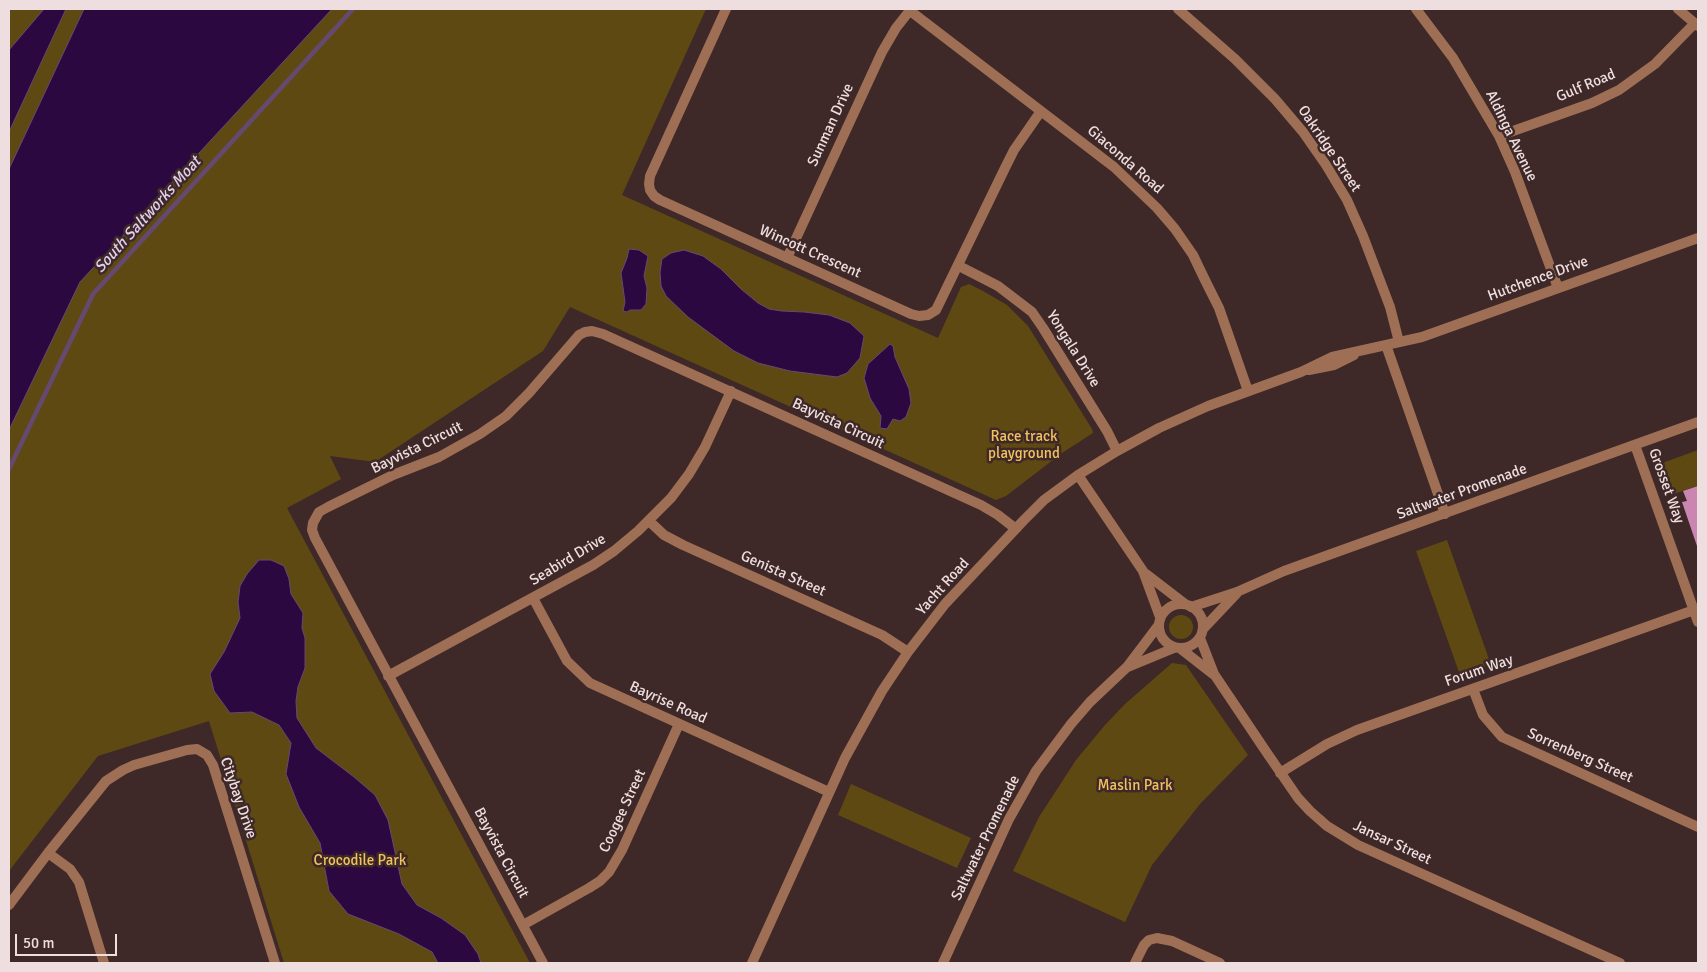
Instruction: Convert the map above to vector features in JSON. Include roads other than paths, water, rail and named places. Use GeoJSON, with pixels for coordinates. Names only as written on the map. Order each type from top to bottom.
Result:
{"type":"FeatureCollection","features":[{"type":"Feature","properties":{"kind":"street","name":"Wincott Crescent"},"geometry":{"type":"LineString","coordinates":[[726,9],[650,176],[650,190],[660,200],[911,314],[919,316],[928,315],[936,310],[1014,150],[1041,110]]}},
{"type":"Feature","properties":{"kind":"street","name":"Oakridge Street"},"geometry":{"type":"LineString","coordinates":[[1178,9],[1235,59],[1275,99],[1303,132],[1326,166],[1364,236],[1390,307],[1399,342]]}},
{"type":"Feature","properties":{"kind":"street","name":"Aldinga Avenue"},"geometry":{"type":"LineString","coordinates":[[1416,9],[1453,58],[1499,136],[1515,172],[1558,288]]}},
{"type":"Feature","properties":{"kind":"street"},"geometry":{"type":"LineString","coordinates":[[1678,9],[1697,25]]}},
{"type":"Feature","properties":{"kind":"street","name":"Sunman Drive"},"geometry":{"type":"LineString","coordinates":[[786,258],[882,52],[910,10]]}},
{"type":"Feature","properties":{"kind":"street","name":"Giaconda Road"},"geometry":{"type":"LineString","coordinates":[[910,10],[1114,167],[1134,184],[1174,229],[1192,255],[1219,308],[1248,391]]}},
{"type":"Feature","properties":{"kind":"street","name":"Gulf Road"},"geometry":{"type":"LineString","coordinates":[[1499,136],[1592,103],[1619,90],[1636,79],[1697,25]]}},
{"type":"Feature","properties":{"kind":"street","name":"Hutchence Drive"},"geometry":{"type":"LineString","coordinates":[[1386,345],[1441,330],[1698,238]]}},
{"type":"Feature","properties":{"kind":"street","name":"Yongala Drive"},"geometry":{"type":"LineString","coordinates":[[959,266],[998,286],[1032,312],[1107,431],[1116,451]]}},
{"type":"Feature","properties":{"kind":"street","name":"Bayvista Circuit"},"geometry":{"type":"LineString","coordinates":[[543,963],[315,538],[312,530],[313,523],[320,512],[328,506],[393,475],[439,457],[480,434],[506,416],[529,393],[579,335],[592,331],[603,334],[731,391],[982,505],[1016,528]]}},
{"type":"Feature","properties":{"kind":"street"},"geometry":{"type":"LineString","coordinates":[[1386,345],[1445,514]]}},
{"type":"Feature","properties":{"kind":"street","name":"Yacht Road"},"geometry":{"type":"LineString","coordinates":[[752,963],[829,792],[868,714],[908,652],[945,604],[1044,500],[1078,475],[1116,451],[1183,417],[1301,372],[1332,357],[1386,345]]}},
{"type":"Feature","properties":{"kind":"street","name":"Seabird Drive"},"geometry":{"type":"LineString","coordinates":[[388,676],[593,566],[614,552],[649,522],[671,498],[689,474],[705,447],[731,391]]}},
{"type":"Feature","properties":{"kind":"street","name":"Saltwater Promenade"},"geometry":{"type":"LineString","coordinates":[[1188,606],[1237,592],[1284,572],[1698,422]]}},
{"type":"Feature","properties":{"kind":"street","name":"Grosset Way"},"geometry":{"type":"LineString","coordinates":[[1635,445],[1698,622]]}},
{"type":"Feature","properties":{"kind":"street"},"geometry":{"type":"LineString","coordinates":[[1078,475],[1143,571],[1159,621],[1162,640],[1168,645],[1178,648],[1188,647],[1201,633],[1200,616],[1143,571]]}},
{"type":"Feature","properties":{"kind":"street","name":"Genista Street"},"geometry":{"type":"LineString","coordinates":[[649,522],[664,535],[682,545],[882,635],[908,652]]}},
{"type":"Feature","properties":{"kind":"street","name":"Saltwater Promenade"},"geometry":{"type":"LineString","coordinates":[[1201,633],[1237,592]]}},
{"type":"Feature","properties":{"kind":"street","name":"Bayrise Road"},"geometry":{"type":"LineString","coordinates":[[533,598],[567,661],[590,683],[829,792]]}},
{"type":"Feature","properties":{"kind":"street"},"geometry":{"type":"LineString","coordinates":[[1159,621],[1170,606],[1177,604],[1188,606]]}},
{"type":"Feature","properties":{"kind":"street","name":"Forum Way"},"geometry":{"type":"LineString","coordinates":[[1280,773],[1327,744],[1357,730],[1694,610]]}},
{"type":"Feature","properties":{"kind":"street","name":"Saltwater Promenade"},"geometry":{"type":"LineString","coordinates":[[943,963],[1008,819],[1036,771],[1090,702],[1128,667],[1159,621]]}},
{"type":"Feature","properties":{"kind":"street","name":"Jansar Street"},"geometry":{"type":"LineString","coordinates":[[1201,633],[1214,674],[1280,773],[1310,811],[1340,835],[1358,845],[1620,963]]}},
{"type":"Feature","properties":{"kind":"street","name":"Saltwater Promenade"},"geometry":{"type":"LineString","coordinates":[[1128,667],[1178,648]]}},
{"type":"Feature","properties":{"kind":"street","name":"Jansar Street"},"geometry":{"type":"LineString","coordinates":[[1178,648],[1214,674]]}},
{"type":"Feature","properties":{"kind":"street","name":"Sorrenberg Street"},"geometry":{"type":"LineString","coordinates":[[1473,689],[1483,716],[1502,737],[1698,826]]}},
{"type":"Feature","properties":{"kind":"street","name":"Coogee Street"},"geometry":{"type":"LineString","coordinates":[[523,925],[589,888],[609,872],[622,850],[679,724]]}},
{"type":"Feature","properties":{"kind":"street","name":"Citybay Drive"},"geometry":{"type":"LineString","coordinates":[[9,905],[100,786],[114,775],[134,765],[187,750],[201,750],[213,764],[275,963]]}},
{"type":"Feature","properties":{"kind":"street"},"geometry":{"type":"LineString","coordinates":[[48,853],[70,869],[79,882],[104,963]]}},
{"type":"Feature","properties":{"kind":"street"},"geometry":{"type":"LineString","coordinates":[[1135,963],[1144,945],[1149,940],[1157,938],[1172,942],[1220,963]]}},
{"type":"Feature","properties":{"kind":"waterway","name":"South Saltworks Moat"},"geometry":{"type":"LineString","coordinates":[[9,469],[93,294],[353,9]]}},
{"type":"Feature","properties":{"kind":"park label","name":"Race track playground"},"geometry":{"type":"Point","coordinates":[1024,446]}},
{"type":"Feature","properties":{"kind":"park label","name":"Maslin Park"},"geometry":{"type":"Point","coordinates":[1135,786]}},
{"type":"Feature","properties":{"kind":"park label","name":"Crocodile Park"},"geometry":{"type":"Point","coordinates":[360,861]}}]}
